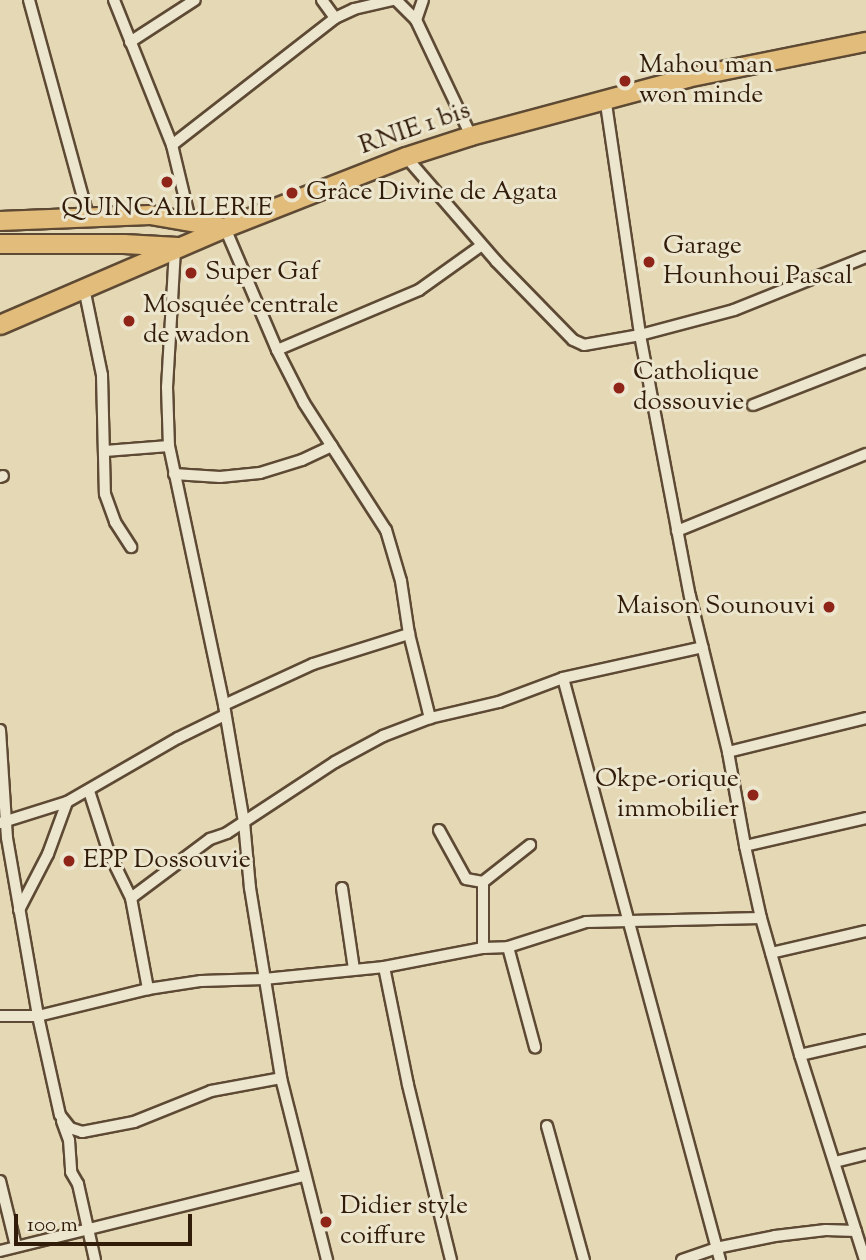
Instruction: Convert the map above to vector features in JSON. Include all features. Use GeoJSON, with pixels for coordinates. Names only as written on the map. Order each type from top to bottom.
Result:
{"type":"FeatureCollection","features":[{"type":"Feature","properties":{"kind":"main road","name":"RNIE 1 bis"},"geometry":{"type":"LineString","coordinates":[[0,325],[225,228],[407,157],[471,136],[605,97],[750,63],[866,42]]}},
{"type":"Feature","properties":{"kind":"main road"},"geometry":{"type":"LineString","coordinates":[[0,221],[150,215],[225,228]]}},
{"type":"Feature","properties":{"kind":"main road"},"geometry":{"type":"LineString","coordinates":[[0,244],[124,244],[177,248]]}},
{"type":"Feature","properties":{"kind":"street"},"geometry":{"type":"LineString","coordinates":[[29,0],[88,216]]}},
{"type":"Feature","properties":{"kind":"street"},"geometry":{"type":"LineString","coordinates":[[114,0],[172,145],[190,220]]}},
{"type":"Feature","properties":{"kind":"street"},"geometry":{"type":"LineString","coordinates":[[130,42],[195,0]]}},
{"type":"Feature","properties":{"kind":"street"},"geometry":{"type":"LineString","coordinates":[[322,0],[335,18]]}},
{"type":"Feature","properties":{"kind":"street"},"geometry":{"type":"LineString","coordinates":[[172,145],[335,18],[354,9],[394,0],[416,20],[471,136]]}},
{"type":"Feature","properties":{"kind":"street"},"geometry":{"type":"LineString","coordinates":[[416,20],[423,0]]}},
{"type":"Feature","properties":{"kind":"street"},"geometry":{"type":"LineString","coordinates":[[605,97],[640,335],[677,531],[761,918],[800,1055],[865,1260]]}},
{"type":"Feature","properties":{"kind":"street"},"geometry":{"type":"LineString","coordinates":[[407,157],[482,245],[579,344],[594,345],[640,335],[734,310],[866,257]]}},
{"type":"Feature","properties":{"kind":"street"},"geometry":{"type":"LineString","coordinates":[[225,228],[277,350],[304,403],[386,530],[401,581],[409,634],[430,718]]}},
{"type":"Feature","properties":{"kind":"street"},"geometry":{"type":"LineString","coordinates":[[277,350],[419,290],[482,245]]}},
{"type":"Feature","properties":{"kind":"street"},"geometry":{"type":"LineString","coordinates":[[177,248],[167,374],[169,446],[225,710],[281,1078],[327,1260]]}},
{"type":"Feature","properties":{"kind":"street"},"geometry":{"type":"LineString","coordinates":[[84,288],[102,375],[104,478],[109,507],[131,547]]}},
{"type":"Feature","properties":{"kind":"street"},"geometry":{"type":"LineString","coordinates":[[753,405],[866,362]]}},
{"type":"Feature","properties":{"kind":"street"},"geometry":{"type":"LineString","coordinates":[[105,451],[169,446]]}},
{"type":"Feature","properties":{"kind":"street"},"geometry":{"type":"LineString","coordinates":[[174,474],[206,477],[260,473],[302,460],[332,446]]}},
{"type":"Feature","properties":{"kind":"street"},"geometry":{"type":"LineString","coordinates":[[677,531],[866,454]]}},
{"type":"Feature","properties":{"kind":"street"},"geometry":{"type":"LineString","coordinates":[[3,822],[67,802],[89,792],[225,710],[313,664],[409,634]]}},
{"type":"Feature","properties":{"kind":"street"},"geometry":{"type":"LineString","coordinates":[[131,898],[209,839],[244,822],[357,749],[430,718],[499,702],[562,678],[703,647]]}},
{"type":"Feature","properties":{"kind":"street"},"geometry":{"type":"LineString","coordinates":[[562,678],[720,1260]]}},
{"type":"Feature","properties":{"kind":"street"},"geometry":{"type":"LineString","coordinates":[[727,752],[866,718]]}},
{"type":"Feature","properties":{"kind":"street"},"geometry":{"type":"LineString","coordinates":[[0,730],[3,822],[38,1016],[60,1115],[69,1140],[71,1172],[78,1184],[95,1260]]}},
{"type":"Feature","properties":{"kind":"street"},"geometry":{"type":"LineString","coordinates":[[89,792],[109,853],[131,898],[148,989]]}},
{"type":"Feature","properties":{"kind":"street"},"geometry":{"type":"LineString","coordinates":[[19,911],[48,854],[67,802]]}},
{"type":"Feature","properties":{"kind":"street"},"geometry":{"type":"LineString","coordinates":[[745,846],[866,818]]}},
{"type":"Feature","properties":{"kind":"street"},"geometry":{"type":"LineString","coordinates":[[439,830],[466,879],[483,882],[530,845]]}},
{"type":"Feature","properties":{"kind":"street"},"geometry":{"type":"LineString","coordinates":[[482,948],[483,882]]}},
{"type":"Feature","properties":{"kind":"street"},"geometry":{"type":"LineString","coordinates":[[342,888],[354,969]]}},
{"type":"Feature","properties":{"kind":"street"},"geometry":{"type":"LineString","coordinates":[[0,1016],[38,1016],[148,989],[217,979],[264,979],[384,967],[482,948],[508,947],[586,922],[761,918]]}},
{"type":"Feature","properties":{"kind":"street"},"geometry":{"type":"LineString","coordinates":[[771,953],[866,931]]}},
{"type":"Feature","properties":{"kind":"street"},"geometry":{"type":"LineString","coordinates":[[508,947],[535,1048]]}},
{"type":"Feature","properties":{"kind":"street"},"geometry":{"type":"LineString","coordinates":[[384,967],[408,1085],[451,1260]]}},
{"type":"Feature","properties":{"kind":"street"},"geometry":{"type":"LineString","coordinates":[[800,1055],[866,1040]]}},
{"type":"Feature","properties":{"kind":"street"},"geometry":{"type":"LineString","coordinates":[[60,1115],[70,1128],[82,1132],[134,1122],[211,1091],[281,1078]]}},
{"type":"Feature","properties":{"kind":"street"},"geometry":{"type":"LineString","coordinates":[[547,1126],[584,1260]]}},
{"type":"Feature","properties":{"kind":"street"},"geometry":{"type":"LineString","coordinates":[[835,1162],[866,1154]]}},
{"type":"Feature","properties":{"kind":"street"},"geometry":{"type":"LineString","coordinates":[[0,1251],[304,1176]]}},
{"type":"Feature","properties":{"kind":"street"},"geometry":{"type":"LineString","coordinates":[[0,1181],[16,1246]]}},
{"type":"Feature","properties":{"kind":"street"},"geometry":{"type":"LineString","coordinates":[[682,1260],[716,1248],[801,1232],[856,1231]]}},
{"type":"Feature","properties":{"kind":"place","name":"Mahou man won minde"},"geometry":{"type":"Point","coordinates":[625,81]}},
{"type":"Feature","properties":{"kind":"place","name":"QUINCAILLERIE"},"geometry":{"type":"Point","coordinates":[167,182]}},
{"type":"Feature","properties":{"kind":"place","name":"Grâce Divine de Agata"},"geometry":{"type":"Point","coordinates":[292,193]}},
{"type":"Feature","properties":{"kind":"place","name":"Garage Hounhoui Pascal"},"geometry":{"type":"Point","coordinates":[649,262]}},
{"type":"Feature","properties":{"kind":"place","name":"Super Gaf"},"geometry":{"type":"Point","coordinates":[191,273]}},
{"type":"Feature","properties":{"kind":"place","name":"Mosquée centrale de wadon"},"geometry":{"type":"Point","coordinates":[129,321]}},
{"type":"Feature","properties":{"kind":"place","name":"Catholique dossouvie"},"geometry":{"type":"Point","coordinates":[619,388]}},
{"type":"Feature","properties":{"kind":"place","name":"Maison Sounouvi"},"geometry":{"type":"Point","coordinates":[829,607]}},
{"type":"Feature","properties":{"kind":"place","name":"Okpe-orique immobilier"},"geometry":{"type":"Point","coordinates":[753,795]}},
{"type":"Feature","properties":{"kind":"place","name":"EPP Dossouvie"},"geometry":{"type":"Point","coordinates":[69,861]}},
{"type":"Feature","properties":{"kind":"place","name":"Didier style coiffure"},"geometry":{"type":"Point","coordinates":[326,1222]}}]}
